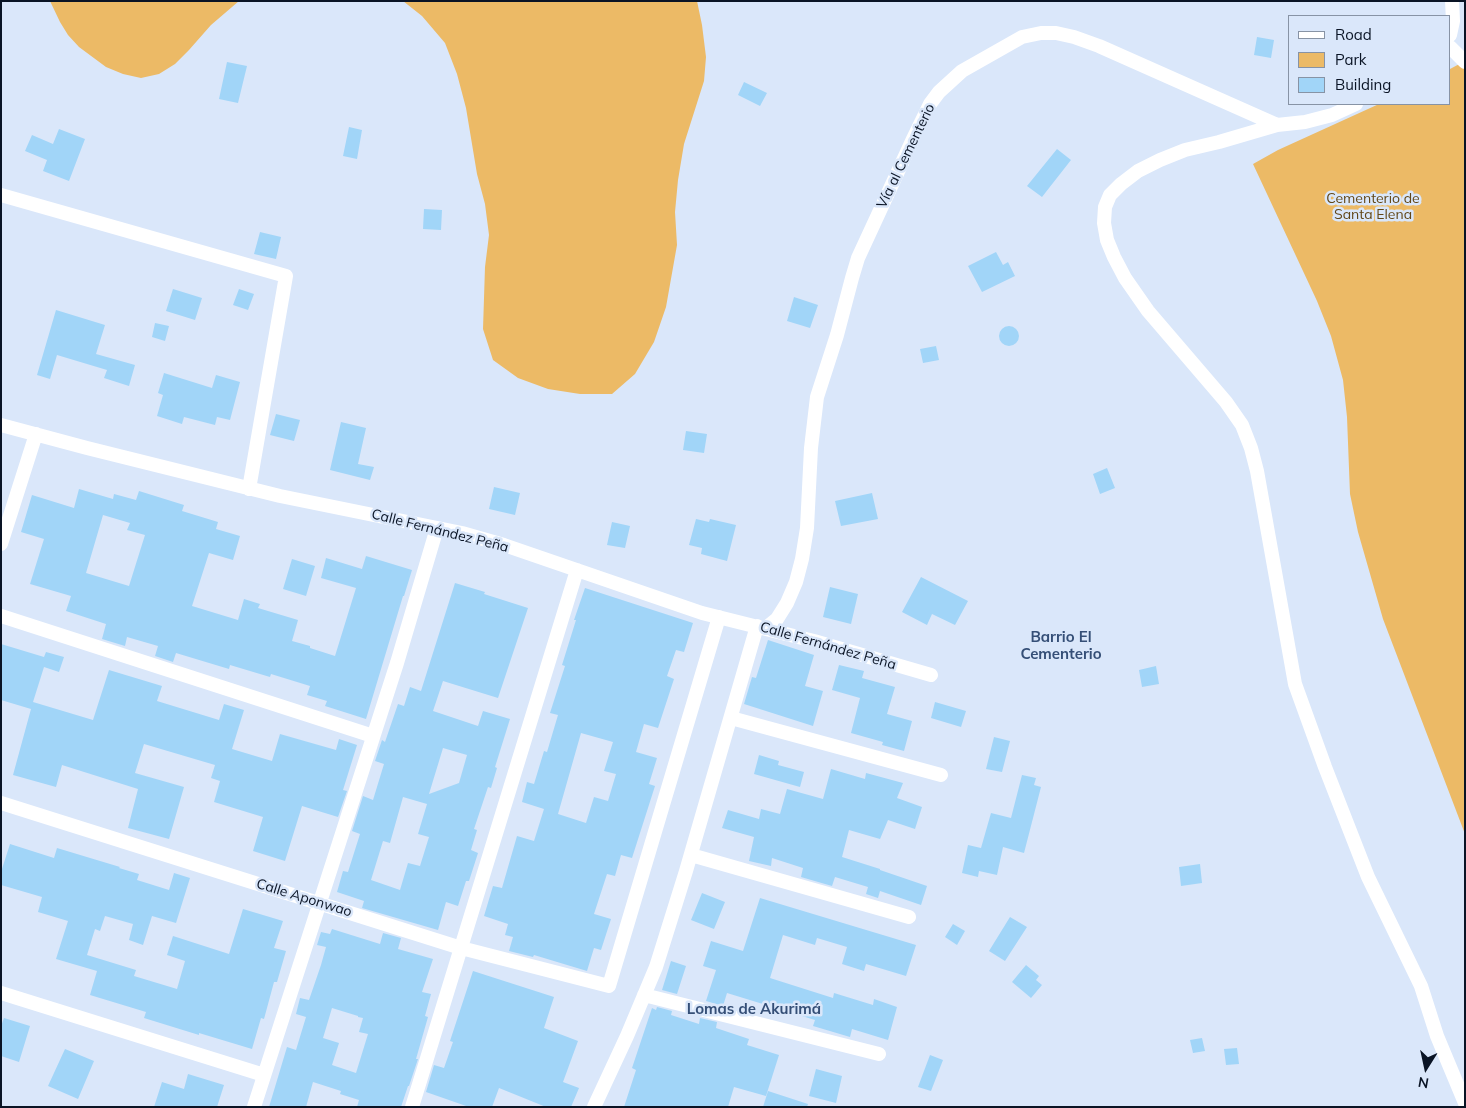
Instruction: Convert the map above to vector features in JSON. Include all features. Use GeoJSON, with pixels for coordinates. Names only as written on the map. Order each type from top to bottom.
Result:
{"type":"FeatureCollection","features":[{"type":"Feature","properties":{"kind":"street"},"geometry":{"type":"LineString","coordinates":[[1451,30],[1453,21],[1452,1]]}},
{"type":"Feature","properties":{"kind":"street","name":"Vía al Cementerio"},"geometry":{"type":"LineString","coordinates":[[762,627],[777,619],[787,603],[796,582],[802,560],[807,528],[814,416],[822,379],[837,335],[858,258],[930,104],[939,92],[962,71],[1022,37],[1041,33],[1056,33],[1099,46],[1277,125]]}},
{"type":"Feature","properties":{"kind":"street"},"geometry":{"type":"LineString","coordinates":[[1451,48],[1465,62]]}},
{"type":"Feature","properties":{"kind":"street"},"geometry":{"type":"LineString","coordinates":[[1354,105],[1332,115],[1304,122],[1277,125],[1186,150],[1160,160],[1138,172],[1121,184],[1110,195],[1105,207],[1104,223],[1107,240],[1125,278],[1148,311],[1226,402],[1242,426],[1252,448],[1289,655],[1298,692],[1368,876],[1421,986],[1437,1036],[1465,1103]]}},
{"type":"Feature","properties":{"kind":"street"},"geometry":{"type":"LineString","coordinates":[[1,195],[286,276],[249,489]]}},
{"type":"Feature","properties":{"kind":"street","name":"Calle Fernández Peña"},"geometry":{"type":"LineString","coordinates":[[1,425],[249,489],[437,528],[504,545],[694,610],[762,627],[931,675]]}},
{"type":"Feature","properties":{"kind":"street"},"geometry":{"type":"LineString","coordinates":[[1,544],[36,434]]}},
{"type":"Feature","properties":{"kind":"street"},"geometry":{"type":"LineString","coordinates":[[254,1107],[373,736],[437,528]]}},
{"type":"Feature","properties":{"kind":"street"},"geometry":{"type":"LineString","coordinates":[[412,1107],[577,570]]}},
{"type":"Feature","properties":{"kind":"street"},"geometry":{"type":"LineString","coordinates":[[1,616],[373,736]]}},
{"type":"Feature","properties":{"kind":"street","name":"Calle Aponwao"},"geometry":{"type":"LineString","coordinates":[[1,803],[461,948],[609,986],[719,617]]}},
{"type":"Feature","properties":{"kind":"street"},"geometry":{"type":"LineString","coordinates":[[594,1107],[656,967],[731,718],[762,627]]}},
{"type":"Feature","properties":{"kind":"street"},"geometry":{"type":"LineString","coordinates":[[731,718],[941,775]]}},
{"type":"Feature","properties":{"kind":"street"},"geometry":{"type":"LineString","coordinates":[[691,855],[909,917]]}},
{"type":"Feature","properties":{"kind":"street"},"geometry":{"type":"LineString","coordinates":[[1,993],[264,1075]]}},
{"type":"Feature","properties":{"kind":"street"},"geometry":{"type":"LineString","coordinates":[[644,995],[879,1054]]}},
{"type":"Feature","properties":{"kind":"green space"},"geometry":{"type":"Polygon","coordinates":[[[50,1],[239,1],[211,25],[175,64],[159,74],[141,78],[123,74],[106,67],[79,47],[68,35],[50,1]]]}},
{"type":"Feature","properties":{"kind":"green space"},"geometry":{"type":"Polygon","coordinates":[[[403,1],[697,1],[706,57],[704,81],[684,144],[675,212],[677,245],[666,307],[654,342],[635,374],[612,394],[580,394],[548,389],[518,378],[493,360],[483,329],[485,267],[489,235],[485,204],[477,174],[466,108],[457,74],[445,43],[422,16],[403,1]]]}},
{"type":"Feature","properties":{"kind":"green space","name":"Cementerio de Santa Elena"},"geometry":{"type":"Polygon","coordinates":[[[1465,61],[1465,834],[1383,619],[1358,532],[1350,494],[1347,417],[1343,380],[1331,336],[1317,301],[1253,164],[1278,150],[1377,105],[1451,105],[1451,68],[1465,61]]]}},
{"type":"Feature","properties":{"kind":"building"},"geometry":{"type":"Polygon","coordinates":[[[1257,37],[1274,40],[1271,58],[1254,55],[1257,37]]]}},
{"type":"Feature","properties":{"kind":"building"},"geometry":{"type":"Polygon","coordinates":[[[227,62],[247,66],[238,103],[219,99],[227,62]]]}},
{"type":"Feature","properties":{"kind":"building"},"geometry":{"type":"Polygon","coordinates":[[[744,82],[767,93],[760,106],[738,95],[744,82]]]}},
{"type":"Feature","properties":{"kind":"building"},"geometry":{"type":"Polygon","coordinates":[[[349,127],[362,130],[357,159],[343,156],[349,127]]]}},
{"type":"Feature","properties":{"kind":"building"},"geometry":{"type":"Polygon","coordinates":[[[59,129],[85,139],[69,181],[43,171],[47,160],[25,151],[32,135],[53,144],[59,129]]]}},
{"type":"Feature","properties":{"kind":"building"},"geometry":{"type":"Polygon","coordinates":[[[1057,149],[1071,160],[1042,197],[1027,186],[1057,149]]]}},
{"type":"Feature","properties":{"kind":"building"},"geometry":{"type":"Polygon","coordinates":[[[424,209],[442,210],[441,230],[423,229],[424,209]]]}},
{"type":"Feature","properties":{"kind":"building"},"geometry":{"type":"Polygon","coordinates":[[[260,232],[281,237],[276,259],[254,254],[260,232]]]}},
{"type":"Feature","properties":{"kind":"building"},"geometry":{"type":"Polygon","coordinates":[[[996,252],[1003,265],[1008,262],[1015,276],[982,292],[968,266],[996,252]]]}},
{"type":"Feature","properties":{"kind":"building"},"geometry":{"type":"Polygon","coordinates":[[[173,289],[202,298],[195,320],[166,311],[173,289]]]}},
{"type":"Feature","properties":{"kind":"building"},"geometry":{"type":"Polygon","coordinates":[[[239,289],[254,294],[248,310],[233,305],[239,289]]]}},
{"type":"Feature","properties":{"kind":"building"},"geometry":{"type":"Polygon","coordinates":[[[794,297],[818,305],[810,328],[787,321],[794,297]]]}},
{"type":"Feature","properties":{"kind":"building"},"geometry":{"type":"Polygon","coordinates":[[[56,310],[105,325],[96,354],[135,365],[129,386],[104,378],[107,370],[57,355],[50,379],[37,375],[56,310]]]}},
{"type":"Feature","properties":{"kind":"building"},"geometry":{"type":"Polygon","coordinates":[[[155,323],[169,326],[165,341],[152,337],[155,323]]]}},
{"type":"Feature","properties":{"kind":"building"},"geometry":{"type":"Polygon","coordinates":[[[1009,326],[1016,329],[1019,336],[1016,343],[1009,346],[1002,343],[999,336],[1002,329],[1009,326]]]}},
{"type":"Feature","properties":{"kind":"building"},"geometry":{"type":"Polygon","coordinates":[[[936,346],[939,360],[923,363],[920,349],[936,346]]]}},
{"type":"Feature","properties":{"kind":"building"},"geometry":{"type":"Polygon","coordinates":[[[164,373],[212,388],[216,375],[240,382],[230,420],[217,417],[215,425],[184,417],[182,424],[157,416],[163,395],[158,393],[164,373]]]}},
{"type":"Feature","properties":{"kind":"building"},"geometry":{"type":"Polygon","coordinates":[[[276,414],[300,420],[294,441],[270,435],[276,414]]]}},
{"type":"Feature","properties":{"kind":"building"},"geometry":{"type":"Polygon","coordinates":[[[341,422],[366,428],[358,464],[374,467],[370,480],[330,470],[341,422]]]}},
{"type":"Feature","properties":{"kind":"building"},"geometry":{"type":"Polygon","coordinates":[[[686,431],[707,434],[704,453],[683,450],[686,431]]]}},
{"type":"Feature","properties":{"kind":"building"},"geometry":{"type":"Polygon","coordinates":[[[1107,468],[1115,488],[1100,494],[1093,474],[1107,468]]]}},
{"type":"Feature","properties":{"kind":"building"},"geometry":{"type":"Polygon","coordinates":[[[494,487],[520,493],[515,515],[489,509],[494,487]]]}},
{"type":"Feature","properties":{"kind":"building"},"geometry":{"type":"Polygon","coordinates":[[[79,489],[113,499],[114,494],[136,500],[139,491],[184,505],[182,511],[218,522],[216,529],[240,536],[233,560],[209,553],[192,606],[238,620],[244,599],[260,604],[258,608],[298,620],[292,641],[335,656],[356,588],[321,578],[326,558],[362,569],[366,556],[412,570],[366,719],[325,706],[327,701],[307,695],[310,686],[271,674],[270,677],[230,665],[229,669],[176,653],[173,662],[155,656],[158,646],[127,637],[125,646],[102,639],[106,624],[66,611],[71,596],[30,584],[44,539],[21,532],[32,495],[74,508],[79,489]],[[103,515],[86,573],[129,586],[145,535],[127,530],[130,523],[103,515]]]}},
{"type":"Feature","properties":{"kind":"building"},"geometry":{"type":"Polygon","coordinates":[[[872,493],[878,519],[841,526],[835,501],[872,493]]]}},
{"type":"Feature","properties":{"kind":"building"},"geometry":{"type":"Polygon","coordinates":[[[696,519],[709,522],[710,519],[736,525],[727,561],[701,554],[702,548],[689,545],[696,519]]]}},
{"type":"Feature","properties":{"kind":"building"},"geometry":{"type":"Polygon","coordinates":[[[612,522],[630,526],[625,548],[607,545],[612,522]]]}},
{"type":"Feature","properties":{"kind":"building"},"geometry":{"type":"Polygon","coordinates":[[[292,559],[315,566],[306,596],[283,589],[292,559]]]}},
{"type":"Feature","properties":{"kind":"building"},"geometry":{"type":"Polygon","coordinates":[[[921,577],[968,601],[955,625],[932,614],[927,625],[902,612],[921,577]]]}},
{"type":"Feature","properties":{"kind":"building"},"geometry":{"type":"Polygon","coordinates":[[[455,583],[528,608],[498,698],[443,681],[433,711],[478,726],[483,711],[510,719],[495,767],[497,768],[491,788],[488,787],[474,829],[477,830],[471,850],[478,853],[469,881],[466,881],[458,906],[446,902],[438,930],[362,908],[364,901],[337,892],[343,871],[348,872],[360,834],[352,831],[363,796],[373,800],[384,764],[375,761],[382,740],[385,742],[398,704],[404,706],[410,687],[421,691],[455,583]],[[443,748],[429,794],[459,783],[467,755],[443,748]],[[403,797],[390,843],[383,841],[371,880],[400,890],[408,863],[420,866],[429,837],[418,834],[427,804],[403,797]]]}},
{"type":"Feature","properties":{"kind":"building"},"geometry":{"type":"Polygon","coordinates":[[[830,587],[858,594],[851,624],[823,617],[830,587]]]}},
{"type":"Feature","properties":{"kind":"building"},"geometry":{"type":"Polygon","coordinates":[[[585,588],[693,623],[684,652],[676,650],[667,676],[674,679],[658,728],[644,724],[636,752],[657,758],[649,784],[655,786],[632,858],[621,855],[615,876],[607,874],[594,914],[611,919],[601,950],[594,948],[587,971],[534,955],[533,957],[509,951],[513,937],[505,935],[508,924],[484,916],[493,886],[502,888],[517,836],[534,841],[544,809],[522,802],[527,782],[534,784],[544,751],[547,752],[558,715],[550,713],[565,666],[562,665],[576,620],[574,620],[585,588]],[[581,733],[558,814],[586,823],[594,797],[608,801],[616,774],[604,771],[613,742],[581,733]]]}},
{"type":"Feature","properties":{"kind":"building"},"geometry":{"type":"Polygon","coordinates":[[[768,640],[814,655],[805,686],[823,691],[813,726],[744,704],[752,677],[756,678],[768,640]]]}},
{"type":"Feature","properties":{"kind":"building"},"geometry":{"type":"Polygon","coordinates":[[[1,644],[44,657],[46,652],[64,657],[59,672],[44,667],[33,702],[93,720],[109,670],[162,686],[157,701],[219,720],[224,704],[244,710],[232,749],[272,761],[280,734],[336,750],[339,739],[357,745],[343,790],[347,791],[338,817],[302,806],[285,861],[253,851],[263,817],[214,802],[220,781],[211,778],[215,765],[144,744],[135,773],[184,787],[169,839],[128,828],[138,789],[62,765],[56,787],[13,775],[31,709],[1,700],[1,644]]]}},
{"type":"Feature","properties":{"kind":"building"},"geometry":{"type":"Polygon","coordinates":[[[839,665],[864,671],[862,678],[895,687],[887,714],[912,721],[904,751],[882,745],[883,742],[851,733],[860,698],[832,690],[839,665]]]}},
{"type":"Feature","properties":{"kind":"building"},"geometry":{"type":"Polygon","coordinates":[[[1156,666],[1159,684],[1142,687],[1139,670],[1156,666]]]}},
{"type":"Feature","properties":{"kind":"building"},"geometry":{"type":"Polygon","coordinates":[[[935,702],[966,711],[961,727],[931,718],[935,702]]]}},
{"type":"Feature","properties":{"kind":"building"},"geometry":{"type":"Polygon","coordinates":[[[994,737],[1010,741],[1002,772],[986,769],[994,737]]]}},
{"type":"Feature","properties":{"kind":"building"},"geometry":{"type":"Polygon","coordinates":[[[759,755],[779,761],[778,765],[804,772],[800,787],[754,774],[759,755]]]}},
{"type":"Feature","properties":{"kind":"building"},"geometry":{"type":"Polygon","coordinates":[[[831,769],[865,779],[866,773],[903,783],[897,798],[922,807],[915,829],[888,820],[880,839],[849,830],[842,857],[927,886],[921,905],[880,891],[878,898],[866,894],[868,887],[835,877],[832,886],[801,877],[803,868],[772,858],[771,866],[749,861],[754,837],[722,828],[728,810],[759,819],[761,809],[780,814],[787,789],[823,799],[831,769]]]}},
{"type":"Feature","properties":{"kind":"building"},"geometry":{"type":"Polygon","coordinates":[[[1022,775],[1036,778],[1034,785],[1041,787],[1024,853],[1003,847],[997,875],[979,871],[978,877],[962,873],[968,845],[981,848],[991,813],[1011,818],[1022,775]]]}},
{"type":"Feature","properties":{"kind":"building"},"geometry":{"type":"Polygon","coordinates":[[[10,844],[54,858],[57,848],[139,874],[137,880],[169,890],[174,873],[190,878],[176,923],[152,916],[143,945],[129,940],[133,924],[105,916],[100,931],[95,929],[87,955],[136,970],[134,976],[177,989],[185,961],[167,955],[173,936],[229,954],[243,909],[283,921],[274,948],[286,951],[277,982],[274,982],[264,1019],[261,1018],[252,1049],[144,1018],[146,1012],[90,995],[97,971],[56,959],[68,921],[38,912],[42,897],[1,885],[1,872],[10,844]]]}},
{"type":"Feature","properties":{"kind":"building"},"geometry":{"type":"Polygon","coordinates":[[[1200,864],[1202,883],[1181,886],[1179,867],[1200,864]]]}},
{"type":"Feature","properties":{"kind":"building"},"geometry":{"type":"Polygon","coordinates":[[[702,893],[725,902],[714,929],[691,920],[702,893]]]}},
{"type":"Feature","properties":{"kind":"building"},"geometry":{"type":"Polygon","coordinates":[[[760,898],[916,945],[906,976],[866,964],[864,971],[842,964],[847,947],[817,938],[815,945],[783,935],[770,978],[833,998],[834,993],[873,1005],[874,999],[897,1007],[888,1040],[852,1029],[850,1037],[813,1026],[815,1020],[727,993],[723,1006],[706,1001],[716,970],[703,966],[711,941],[743,951],[760,898]]]}},
{"type":"Feature","properties":{"kind":"building"},"geometry":{"type":"Polygon","coordinates":[[[1010,917],[1027,927],[1005,961],[989,951],[1010,917]]]}},
{"type":"Feature","properties":{"kind":"building"},"geometry":{"type":"Polygon","coordinates":[[[953,924],[965,931],[957,945],[945,937],[953,924]]]}},
{"type":"Feature","properties":{"kind":"building"},"geometry":{"type":"Polygon","coordinates":[[[332,929],[380,944],[383,933],[401,938],[398,949],[433,959],[422,992],[431,994],[425,1016],[428,1017],[416,1059],[418,1059],[401,1107],[357,1107],[359,1100],[340,1094],[341,1091],[313,1082],[306,1107],[269,1107],[287,1047],[296,1050],[306,1017],[296,1014],[300,998],[309,1000],[321,965],[326,947],[317,945],[321,932],[330,934],[332,929]],[[332,1008],[323,1038],[339,1043],[332,1065],[356,1073],[368,1034],[359,1032],[363,1018],[332,1008]]]}},
{"type":"Feature","properties":{"kind":"building"},"geometry":{"type":"Polygon","coordinates":[[[671,961],[686,966],[677,994],[662,990],[671,961]]]}},
{"type":"Feature","properties":{"kind":"building"},"geometry":{"type":"Polygon","coordinates":[[[1026,965],[1039,976],[1036,980],[1042,985],[1031,998],[1012,982],[1026,965]]]}},
{"type":"Feature","properties":{"kind":"building"},"geometry":{"type":"Polygon","coordinates":[[[473,971],[554,997],[544,1028],[578,1041],[563,1082],[579,1088],[571,1107],[546,1107],[499,1088],[492,1107],[469,1107],[426,1092],[434,1065],[444,1068],[453,1042],[450,1041],[473,971]]]}},
{"type":"Feature","properties":{"kind":"building"},"geometry":{"type":"Polygon","coordinates":[[[657,1007],[672,1011],[671,1015],[699,1024],[700,1018],[717,1022],[716,1028],[749,1039],[747,1045],[779,1055],[766,1096],[734,1087],[728,1107],[624,1107],[636,1070],[632,1068],[652,1008],[656,1010],[657,1007]]]}},
{"type":"Feature","properties":{"kind":"building"},"geometry":{"type":"Polygon","coordinates":[[[4,1018],[30,1026],[19,1062],[1,1056],[1,1026],[4,1018]]]}},
{"type":"Feature","properties":{"kind":"building"},"geometry":{"type":"Polygon","coordinates":[[[1202,1038],[1205,1051],[1193,1053],[1190,1040],[1202,1038]]]}},
{"type":"Feature","properties":{"kind":"building"},"geometry":{"type":"Polygon","coordinates":[[[1237,1048],[1239,1064],[1226,1065],[1224,1049],[1237,1048]]]}},
{"type":"Feature","properties":{"kind":"building"},"geometry":{"type":"Polygon","coordinates":[[[65,1049],[94,1061],[78,1099],[48,1086],[65,1049]]]}},
{"type":"Feature","properties":{"kind":"building"},"geometry":{"type":"Polygon","coordinates":[[[930,1055],[943,1060],[931,1091],[918,1087],[930,1055]]]}},
{"type":"Feature","properties":{"kind":"building"},"geometry":{"type":"Polygon","coordinates":[[[816,1069],[842,1076],[836,1103],[809,1096],[816,1069]]]}},
{"type":"Feature","properties":{"kind":"building"},"geometry":{"type":"Polygon","coordinates":[[[188,1074],[224,1085],[217,1107],[154,1107],[162,1082],[184,1089],[188,1074]]]}},
{"type":"Feature","properties":{"kind":"building"},"geometry":{"type":"Polygon","coordinates":[[[768,1091],[808,1104],[807,1107],[763,1107],[768,1091]]]}},
{"type":"Feature","properties":{"kind":"district","name":"Barrio El Cementerio"},"geometry":{"type":"Point","coordinates":[1061,646]}},
{"type":"Feature","properties":{"kind":"district","name":"Lomas de Akurimá"},"geometry":{"type":"Point","coordinates":[754,1009]}}]}
